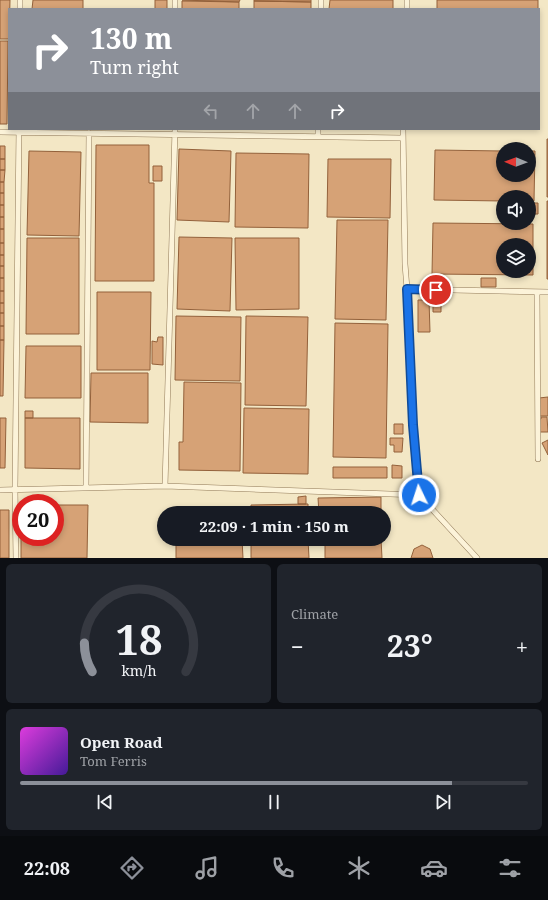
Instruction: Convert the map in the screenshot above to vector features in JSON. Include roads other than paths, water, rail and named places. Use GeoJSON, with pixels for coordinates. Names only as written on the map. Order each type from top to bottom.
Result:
{"type":"FeatureCollection","features":[{"type":"Feature","properties":{"kind":"lane"},"geometry":{"type":"LineString","coordinates":[[0,132],[19,130],[88,133],[175,132],[402,138]]}},
{"type":"Feature","properties":{"kind":"lane"},"geometry":{"type":"LineString","coordinates":[[16,558],[15,489],[19,130]]}},
{"type":"Feature","properties":{"kind":"lane"},"geometry":{"type":"LineString","coordinates":[[318,130],[318,136]]}},
{"type":"Feature","properties":{"kind":"lane"},"geometry":{"type":"LineString","coordinates":[[403,130],[405,264],[413,425],[419,495],[477,558]]}},
{"type":"Feature","properties":{"kind":"lane"},"geometry":{"type":"LineString","coordinates":[[165,486],[175,132]]}},
{"type":"Feature","properties":{"kind":"lane"},"geometry":{"type":"LineString","coordinates":[[86,488],[88,133]]}},
{"type":"Feature","properties":{"kind":"lane"},"geometry":{"type":"LineString","coordinates":[[407,289],[548,292]]}},
{"type":"Feature","properties":{"kind":"lane"},"geometry":{"type":"LineString","coordinates":[[537,292],[538,458]]}},
{"type":"Feature","properties":{"kind":"lane"},"geometry":{"type":"LineString","coordinates":[[0,490],[165,486],[419,495]]}}]}
